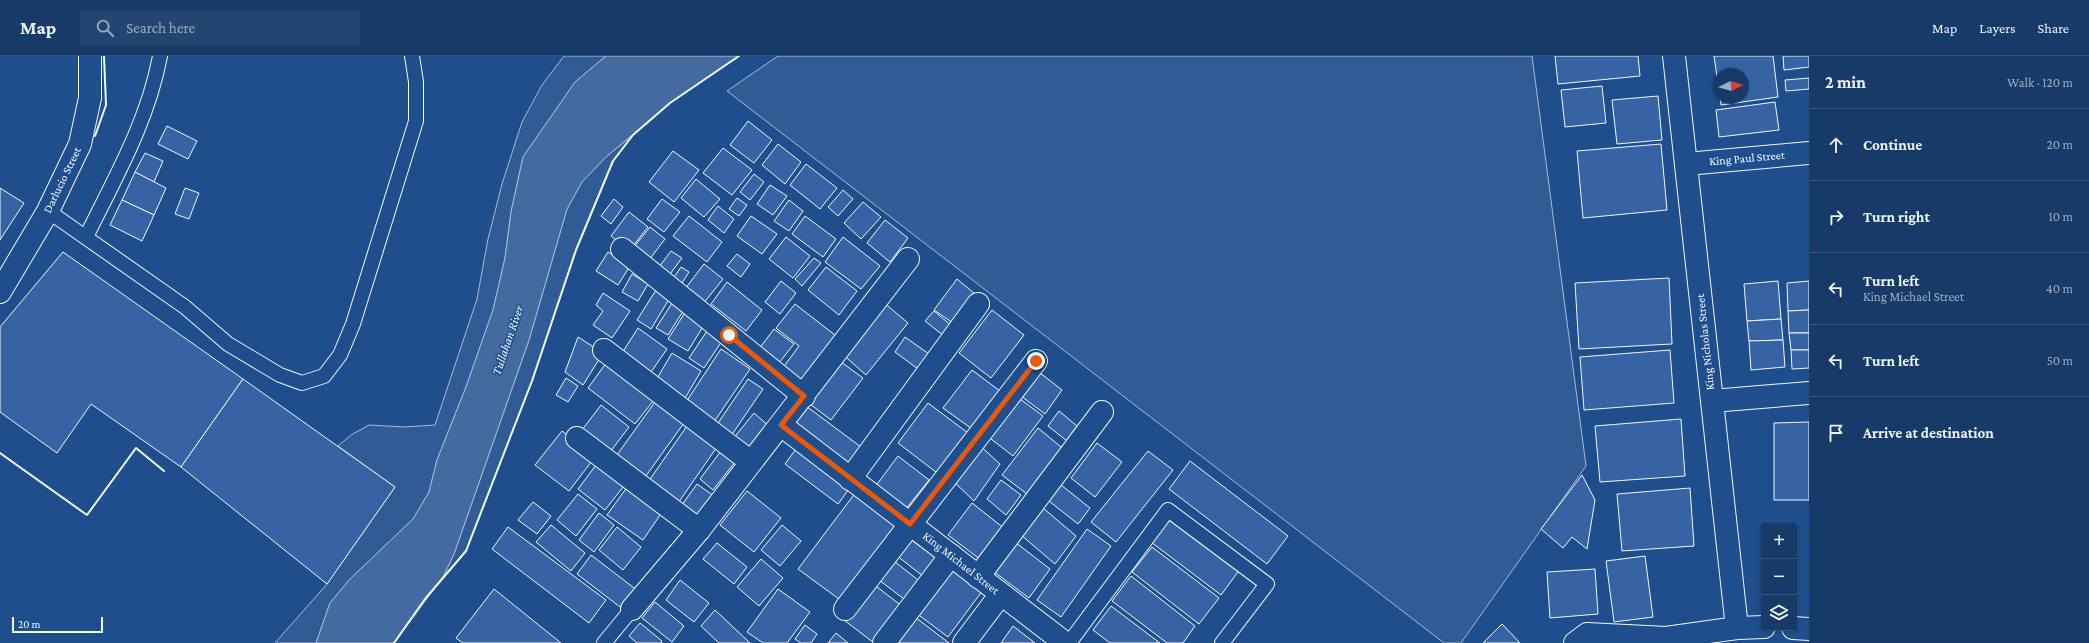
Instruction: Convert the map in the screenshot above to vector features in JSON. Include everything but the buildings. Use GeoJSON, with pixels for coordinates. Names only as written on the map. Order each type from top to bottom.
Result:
{"type":"FeatureCollection","features":[{"type":"Feature","properties":{"kind":"street","name":"Darlucio Street"},"geometry":{"type":"LineString","coordinates":[[0,292],[48,211],[80,144],[90,98],[90,56]]}},
{"type":"Feature","properties":{"kind":"street","name":"King Nicholas Street"},"geometry":{"type":"LineString","coordinates":[[1674,56],[1737,628]]}},
{"type":"Feature","properties":{"kind":"street","name":"King Paul Street"},"geometry":{"type":"LineString","coordinates":[[1686,164],[1809,153]]}},
{"type":"Feature","properties":{"kind":"street"},"geometry":{"type":"LineString","coordinates":[[622,249],[804,396]]}},
{"type":"Feature","properties":{"kind":"street"},"geometry":{"type":"LineString","coordinates":[[632,609],[699,530],[804,396],[908,259]]}},
{"type":"Feature","properties":{"kind":"street"},"geometry":{"type":"LineString","coordinates":[[850,479],[978,304]]}},
{"type":"Feature","properties":{"kind":"street"},"geometry":{"type":"LineString","coordinates":[[604,350],[751,462]]}},
{"type":"Feature","properties":{"kind":"street"},"geometry":{"type":"LineString","coordinates":[[845,609],[1036,361]]}},
{"type":"Feature","properties":{"kind":"street"},"geometry":{"type":"LineString","coordinates":[[1712,401],[1809,393]]}},
{"type":"Feature","properties":{"kind":"street"},"geometry":{"type":"LineString","coordinates":[[978,577],[1102,412]]}},
{"type":"Feature","properties":{"kind":"street","name":"King Michael Street"},"geometry":{"type":"LineString","coordinates":[[781,425],[1001,594],[1059,641]]}},
{"type":"Feature","properties":{"kind":"street"},"geometry":{"type":"LineString","coordinates":[[577,438],[699,530]]}},
{"type":"Feature","properties":{"kind":"street"},"geometry":{"type":"LineString","coordinates":[[884,643],[951,556]]}},
{"type":"Feature","properties":{"kind":"street"},"geometry":{"type":"LineString","coordinates":[[964,643],[1001,594]]}},
{"type":"Feature","properties":{"kind":"street"},"geometry":{"type":"LineString","coordinates":[[1575,643],[1587,634],[1666,638],[1737,628],[1761,627]]}},
{"type":"Feature","properties":{"kind":"street"},"geometry":{"type":"LineString","coordinates":[[1797,628],[1809,629]]}},
{"type":"Feature","properties":{"kind":"lane"},"geometry":{"type":"LineString","coordinates":[[86,237],[139,128],[160,56]]}},
{"type":"Feature","properties":{"kind":"lane"},"geometry":{"type":"LineString","coordinates":[[48,211],[184,307],[228,344],[280,374],[302,383],[324,376],[340,355],[354,324],[416,121],[416,82],[412,56]]}},
{"type":"Feature","properties":{"kind":"lane"},"geometry":{"type":"LineString","coordinates":[[1059,641],[1168,510],[1267,584],[1222,643]]}},
{"type":"Feature","properties":{"kind":"lane"},"geometry":{"type":"LineString","coordinates":[[604,643],[632,609]]}},
{"type":"Feature","properties":{"kind":"shaded area"},"geometry":{"type":"Polygon","coordinates":[[[564,56],[606,56],[575,82],[523,157],[511,212],[505,258],[493,310],[466,387],[437,460],[429,492],[413,519],[350,579],[330,603],[316,643],[275,643],[327,584],[395,487],[338,446],[351,435],[369,425],[404,427],[435,425],[477,299],[488,239],[502,184],[522,122],[542,85],[564,56]]]}},
{"type":"Feature","properties":{"kind":"shaded area"},"geometry":{"type":"Polygon","coordinates":[[[778,56],[1532,56],[1586,466],[1461,643],[1444,643],[727,91],[778,56]]]}},
{"type":"Feature","properties":{"kind":"shaded area"},"geometry":{"type":"Polygon","coordinates":[[[633,135],[613,161],[576,250],[532,381],[466,551],[443,577],[454,554],[529,340],[567,209],[582,182],[606,157],[633,135]]]}},
{"type":"Feature","properties":{"kind":"water","name":"Tullahan River"},"geometry":{"type":"Polygon","coordinates":[[[606,56],[739,56],[670,103],[606,157],[582,182],[567,209],[529,340],[454,554],[443,577],[394,643],[316,643],[330,603],[350,579],[413,519],[429,492],[437,460],[466,387],[493,310],[505,258],[511,212],[523,157],[575,82],[606,56]]]}},
{"type":"Feature","properties":{"kind":"wall"},"geometry":{"type":"LineString","coordinates":[[95,136],[106,105],[104,56]]}},
{"type":"Feature","properties":{"kind":"wall"},"geometry":{"type":"LineString","coordinates":[[394,643],[425,599],[466,551],[532,381],[576,250],[613,161],[633,135],[670,103],[739,56]]}},
{"type":"Feature","properties":{"kind":"wall"},"geometry":{"type":"LineString","coordinates":[[0,453],[87,515],[136,448],[164,471]]}},
{"type":"Feature","properties":{"kind":"route"},"geometry":{"type":"LineString","coordinates":[[729,335],[804,396],[781,425],[910,524],[918,516],[1036,361]]}}]}
